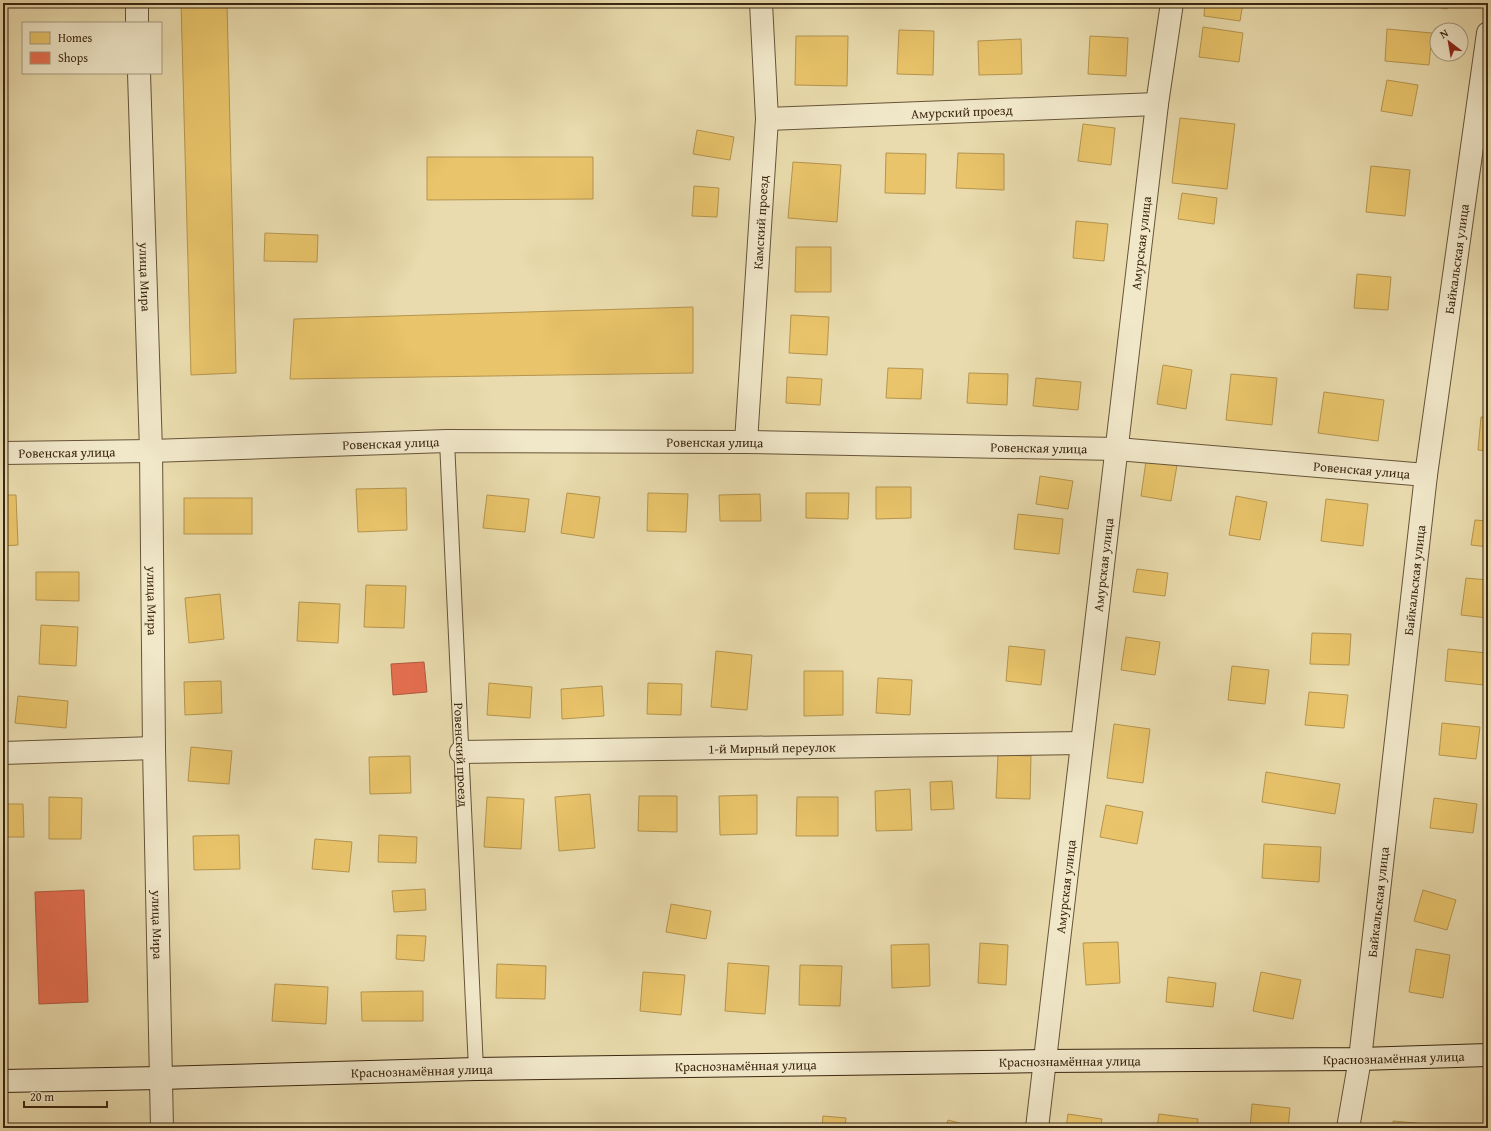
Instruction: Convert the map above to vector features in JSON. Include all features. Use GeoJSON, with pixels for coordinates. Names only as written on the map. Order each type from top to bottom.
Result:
{"type":"FeatureCollection","features":[{"type":"Feature","properties":{"kind":"street"},"geometry":{"type":"LineString","coordinates":[[137,3],[137,22]]}},
{"type":"Feature","properties":{"kind":"street","name":"Камский проезд"},"geometry":{"type":"LineString","coordinates":[[746,442],[766,119],[761,3]]}},
{"type":"Feature","properties":{"kind":"street","name":"Амурская улица"},"geometry":{"type":"LineString","coordinates":[[1037,1128],[1157,104],[1172,3]]}},
{"type":"Feature","properties":{"kind":"street","name":"Байкальская улица"},"geometry":{"type":"LineString","coordinates":[[1348,1128],[1360,1060],[1426,475],[1488,33]]}},
{"type":"Feature","properties":{"kind":"street","name":"улица Мира"},"geometry":{"type":"LineString","coordinates":[[139,74],[150,451],[154,748],[162,1128]]}},
{"type":"Feature","properties":{"kind":"street","name":"Амурский проезд"},"geometry":{"type":"LineString","coordinates":[[766,119],[1157,104]]}},
{"type":"Feature","properties":{"kind":"street","name":"Ровенская улица"},"geometry":{"type":"LineString","coordinates":[[3,453],[150,451],[447,441],[746,442],[1117,449],[1426,475]]}},
{"type":"Feature","properties":{"kind":"street","name":"1-й Мирный переулок"},"geometry":{"type":"LineString","coordinates":[[461,752],[1082,743]]}},
{"type":"Feature","properties":{"kind":"street"},"geometry":{"type":"LineString","coordinates":[[3,753],[154,748]]}},
{"type":"Feature","properties":{"kind":"street","name":"Краснознамённая улица"},"geometry":{"type":"LineString","coordinates":[[3,1081],[476,1069],[1045,1061],[1360,1060],[1488,1055]]}},
{"type":"Feature","properties":{"kind":"lane","name":"Ровенский проезд"},"geometry":{"type":"LineString","coordinates":[[447,441],[476,1069]]}},
{"type":"Feature","properties":{"kind":"building: Homes"},"geometry":{"type":"Polygon","coordinates":[[[181,3],[227,3],[236,373],[191,375],[181,3]]]}},
{"type":"Feature","properties":{"kind":"building: Homes"},"geometry":{"type":"Polygon","coordinates":[[[1205,3],[1243,3],[1240,21],[1204,16],[1205,3]]]}},
{"type":"Feature","properties":{"kind":"building: Homes"},"geometry":{"type":"Polygon","coordinates":[[[1413,3],[1448,3],[1447,9],[1413,3]]]}},
{"type":"Feature","properties":{"kind":"building: Homes"},"geometry":{"type":"Polygon","coordinates":[[[1203,27],[1243,33],[1239,62],[1199,57],[1203,27]]]}},
{"type":"Feature","properties":{"kind":"building: Homes"},"geometry":{"type":"Polygon","coordinates":[[[1387,29],[1429,33],[1429,65],[1385,61],[1387,29]]]}},
{"type":"Feature","properties":{"kind":"building: Homes"},"geometry":{"type":"Polygon","coordinates":[[[899,30],[934,31],[933,75],[897,74],[899,30]]]}},
{"type":"Feature","properties":{"kind":"building: Homes"},"geometry":{"type":"Polygon","coordinates":[[[796,36],[848,36],[847,86],[795,85],[796,36]]]}},
{"type":"Feature","properties":{"kind":"building: Homes"},"geometry":{"type":"Polygon","coordinates":[[[1090,36],[1128,38],[1126,76],[1088,74],[1090,36]]]}},
{"type":"Feature","properties":{"kind":"building: Homes"},"geometry":{"type":"Polygon","coordinates":[[[1021,39],[1022,74],[979,75],[978,41],[1021,39]]]}},
{"type":"Feature","properties":{"kind":"building: Homes"},"geometry":{"type":"Polygon","coordinates":[[[1387,80],[1418,85],[1412,116],[1381,111],[1387,80]]]}},
{"type":"Feature","properties":{"kind":"building: Homes"},"geometry":{"type":"Polygon","coordinates":[[[1180,118],[1235,124],[1227,189],[1172,183],[1180,118]]]}},
{"type":"Feature","properties":{"kind":"building: Homes"},"geometry":{"type":"Polygon","coordinates":[[[1083,124],[1115,128],[1111,165],[1078,161],[1083,124]]]}},
{"type":"Feature","properties":{"kind":"building: Homes"},"geometry":{"type":"Polygon","coordinates":[[[697,130],[734,137],[730,160],[693,154],[697,130]]]}},
{"type":"Feature","properties":{"kind":"building: Homes"},"geometry":{"type":"Polygon","coordinates":[[[886,153],[926,154],[925,194],[885,193],[886,153]]]}},
{"type":"Feature","properties":{"kind":"building: Homes"},"geometry":{"type":"Polygon","coordinates":[[[958,153],[1004,154],[1004,190],[956,188],[958,153]]]}},
{"type":"Feature","properties":{"kind":"building: Homes"},"geometry":{"type":"Polygon","coordinates":[[[427,157],[593,157],[593,199],[427,200],[427,157]]]}},
{"type":"Feature","properties":{"kind":"building: Homes"},"geometry":{"type":"Polygon","coordinates":[[[793,162],[841,165],[837,222],[788,218],[793,162]]]}},
{"type":"Feature","properties":{"kind":"building: Homes"},"geometry":{"type":"Polygon","coordinates":[[[1371,166],[1410,170],[1405,216],[1366,212],[1371,166]]]}},
{"type":"Feature","properties":{"kind":"building: Homes"},"geometry":{"type":"Polygon","coordinates":[[[694,186],[719,188],[717,217],[692,216],[694,186]]]}},
{"type":"Feature","properties":{"kind":"building: Homes"},"geometry":{"type":"Polygon","coordinates":[[[1182,193],[1217,198],[1214,224],[1178,219],[1182,193]]]}},
{"type":"Feature","properties":{"kind":"building: Homes"},"geometry":{"type":"Polygon","coordinates":[[[1076,221],[1108,224],[1104,261],[1073,258],[1076,221]]]}},
{"type":"Feature","properties":{"kind":"building: Homes"},"geometry":{"type":"Polygon","coordinates":[[[265,233],[318,235],[317,262],[264,261],[265,233]]]}},
{"type":"Feature","properties":{"kind":"building: Homes"},"geometry":{"type":"Polygon","coordinates":[[[796,247],[831,247],[831,292],[795,292],[796,247]]]}},
{"type":"Feature","properties":{"kind":"building: Homes"},"geometry":{"type":"Polygon","coordinates":[[[1357,274],[1391,277],[1388,310],[1354,308],[1357,274]]]}},
{"type":"Feature","properties":{"kind":"building: Homes"},"geometry":{"type":"Polygon","coordinates":[[[693,307],[693,373],[290,379],[294,319],[693,307]]]}},
{"type":"Feature","properties":{"kind":"building: Homes"},"geometry":{"type":"Polygon","coordinates":[[[791,315],[829,317],[827,355],[789,353],[791,315]]]}},
{"type":"Feature","properties":{"kind":"building: Homes"},"geometry":{"type":"Polygon","coordinates":[[[1163,365],[1192,370],[1186,409],[1157,404],[1163,365]]]}},
{"type":"Feature","properties":{"kind":"building: Homes"},"geometry":{"type":"Polygon","coordinates":[[[888,368],[923,369],[921,399],[886,398],[888,368]]]}},
{"type":"Feature","properties":{"kind":"building: Homes"},"geometry":{"type":"Polygon","coordinates":[[[969,373],[1008,374],[1007,405],[967,403],[969,373]]]}},
{"type":"Feature","properties":{"kind":"building: Homes"},"geometry":{"type":"Polygon","coordinates":[[[1231,374],[1277,378],[1272,425],[1226,420],[1231,374]]]}},
{"type":"Feature","properties":{"kind":"building: Homes"},"geometry":{"type":"Polygon","coordinates":[[[787,377],[822,379],[820,405],[786,403],[787,377]]]}},
{"type":"Feature","properties":{"kind":"building: Homes"},"geometry":{"type":"Polygon","coordinates":[[[1036,378],[1081,382],[1078,410],[1033,406],[1036,378]]]}},
{"type":"Feature","properties":{"kind":"building: Homes"},"geometry":{"type":"Polygon","coordinates":[[[1324,392],[1384,400],[1378,441],[1318,433],[1324,392]]]}},
{"type":"Feature","properties":{"kind":"building: Homes"},"geometry":{"type":"Polygon","coordinates":[[[1481,417],[1488,417],[1488,451],[1478,450],[1481,417]]]}},
{"type":"Feature","properties":{"kind":"building: Homes"},"geometry":{"type":"Polygon","coordinates":[[[1147,454],[1178,459],[1171,501],[1141,496],[1147,454]]]}},
{"type":"Feature","properties":{"kind":"building: Homes"},"geometry":{"type":"Polygon","coordinates":[[[1040,476],[1073,481],[1068,509],[1036,504],[1040,476]]]}},
{"type":"Feature","properties":{"kind":"building: Homes"},"geometry":{"type":"Polygon","coordinates":[[[876,487],[911,487],[911,518],[876,519],[876,487]]]}},
{"type":"Feature","properties":{"kind":"building: Homes"},"geometry":{"type":"Polygon","coordinates":[[[406,488],[407,530],[358,532],[356,489],[406,488]]]}},
{"type":"Feature","properties":{"kind":"building: Homes"},"geometry":{"type":"Polygon","coordinates":[[[567,493],[600,497],[594,538],[561,533],[567,493]]]}},
{"type":"Feature","properties":{"kind":"building: Homes"},"geometry":{"type":"Polygon","coordinates":[[[648,493],[688,494],[686,532],[647,531],[648,493]]]}},
{"type":"Feature","properties":{"kind":"building: Homes"},"geometry":{"type":"Polygon","coordinates":[[[806,493],[849,493],[848,519],[806,518],[806,493]]]}},
{"type":"Feature","properties":{"kind":"building: Homes"},"geometry":{"type":"Polygon","coordinates":[[[760,494],[761,521],[720,521],[719,495],[760,494]]]}},
{"type":"Feature","properties":{"kind":"building: Homes"},"geometry":{"type":"Polygon","coordinates":[[[3,495],[16,495],[18,545],[3,546],[3,495]]]}},
{"type":"Feature","properties":{"kind":"building: Homes"},"geometry":{"type":"Polygon","coordinates":[[[487,495],[529,499],[525,532],[483,528],[487,495]]]}},
{"type":"Feature","properties":{"kind":"building: Homes"},"geometry":{"type":"Polygon","coordinates":[[[1236,496],[1267,502],[1260,540],[1229,535],[1236,496]]]}},
{"type":"Feature","properties":{"kind":"building: Homes"},"geometry":{"type":"Polygon","coordinates":[[[184,498],[252,498],[252,534],[184,534],[184,498]]]}},
{"type":"Feature","properties":{"kind":"building: Homes"},"geometry":{"type":"Polygon","coordinates":[[[1326,499],[1368,504],[1363,546],[1321,541],[1326,499]]]}},
{"type":"Feature","properties":{"kind":"building: Homes"},"geometry":{"type":"Polygon","coordinates":[[[1018,514],[1063,519],[1059,554],[1014,549],[1018,514]]]}},
{"type":"Feature","properties":{"kind":"building: Homes"},"geometry":{"type":"Polygon","coordinates":[[[1475,520],[1488,521],[1488,547],[1471,545],[1475,520]]]}},
{"type":"Feature","properties":{"kind":"building: Homes"},"geometry":{"type":"Polygon","coordinates":[[[1137,569],[1168,573],[1165,596],[1133,592],[1137,569]]]}},
{"type":"Feature","properties":{"kind":"building: Homes"},"geometry":{"type":"Polygon","coordinates":[[[36,572],[79,572],[79,601],[36,600],[36,572]]]}},
{"type":"Feature","properties":{"kind":"building: Homes"},"geometry":{"type":"Polygon","coordinates":[[[1466,578],[1488,580],[1488,618],[1461,615],[1466,578]]]}},
{"type":"Feature","properties":{"kind":"building: Homes"},"geometry":{"type":"Polygon","coordinates":[[[366,585],[406,586],[404,628],[364,627],[366,585]]]}},
{"type":"Feature","properties":{"kind":"building: Homes"},"geometry":{"type":"Polygon","coordinates":[[[220,594],[224,639],[189,643],[185,598],[220,594]]]}},
{"type":"Feature","properties":{"kind":"building: Homes"},"geometry":{"type":"Polygon","coordinates":[[[299,602],[340,604],[338,643],[297,641],[299,602]]]}},
{"type":"Feature","properties":{"kind":"building: Homes"},"geometry":{"type":"Polygon","coordinates":[[[41,625],[78,627],[76,666],[39,664],[41,625]]]}},
{"type":"Feature","properties":{"kind":"building: Homes"},"geometry":{"type":"Polygon","coordinates":[[[1312,633],[1351,634],[1349,665],[1310,664],[1312,633]]]}},
{"type":"Feature","properties":{"kind":"building: Homes"},"geometry":{"type":"Polygon","coordinates":[[[1126,637],[1160,642],[1155,675],[1121,670],[1126,637]]]}},
{"type":"Feature","properties":{"kind":"building: Homes"},"geometry":{"type":"Polygon","coordinates":[[[1009,646],[1045,650],[1041,685],[1006,681],[1009,646]]]}},
{"type":"Feature","properties":{"kind":"building: Homes"},"geometry":{"type":"Polygon","coordinates":[[[1448,649],[1487,653],[1484,685],[1445,681],[1448,649]]]}},
{"type":"Feature","properties":{"kind":"building: Homes"},"geometry":{"type":"Polygon","coordinates":[[[716,651],[752,655],[747,710],[711,707],[716,651]]]}},
{"type":"Feature","properties":{"kind":"building: Homes"},"geometry":{"type":"Polygon","coordinates":[[[1232,666],[1269,670],[1265,704],[1228,700],[1232,666]]]}},
{"type":"Feature","properties":{"kind":"building: Homes"},"geometry":{"type":"Polygon","coordinates":[[[804,671],[843,671],[843,715],[804,716],[804,671]]]}},
{"type":"Feature","properties":{"kind":"building: Homes"},"geometry":{"type":"Polygon","coordinates":[[[878,678],[912,680],[910,715],[876,713],[878,678]]]}},
{"type":"Feature","properties":{"kind":"building: Homes"},"geometry":{"type":"Polygon","coordinates":[[[221,681],[222,713],[185,715],[184,682],[221,681]]]}},
{"type":"Feature","properties":{"kind":"building: Homes"},"geometry":{"type":"Polygon","coordinates":[[[489,683],[532,687],[530,718],[487,715],[489,683]]]}},
{"type":"Feature","properties":{"kind":"building: Homes"},"geometry":{"type":"Polygon","coordinates":[[[648,683],[682,684],[681,715],[647,714],[648,683]]]}},
{"type":"Feature","properties":{"kind":"building: Homes"},"geometry":{"type":"Polygon","coordinates":[[[602,686],[604,716],[562,719],[561,689],[602,686]]]}},
{"type":"Feature","properties":{"kind":"building: Homes"},"geometry":{"type":"Polygon","coordinates":[[[1309,692],[1348,695],[1344,728],[1305,725],[1309,692]]]}},
{"type":"Feature","properties":{"kind":"building: Homes"},"geometry":{"type":"Polygon","coordinates":[[[18,696],[68,701],[66,728],[15,723],[18,696]]]}},
{"type":"Feature","properties":{"kind":"building: Homes"},"geometry":{"type":"Polygon","coordinates":[[[1442,723],[1480,727],[1476,759],[1439,755],[1442,723]]]}},
{"type":"Feature","properties":{"kind":"building: Homes"},"geometry":{"type":"Polygon","coordinates":[[[1114,724],[1150,729],[1143,783],[1107,778],[1114,724]]]}},
{"type":"Feature","properties":{"kind":"building: Homes"},"geometry":{"type":"Polygon","coordinates":[[[191,747],[232,751],[229,784],[188,781],[191,747]]]}},
{"type":"Feature","properties":{"kind":"building: Homes"},"geometry":{"type":"Polygon","coordinates":[[[998,755],[1031,756],[1030,799],[996,798],[998,755]]]}},
{"type":"Feature","properties":{"kind":"building: Homes"},"geometry":{"type":"Polygon","coordinates":[[[410,756],[411,793],[370,794],[369,757],[410,756]]]}},
{"type":"Feature","properties":{"kind":"building: Homes"},"geometry":{"type":"Polygon","coordinates":[[[1266,772],[1340,784],[1335,814],[1262,802],[1266,772]]]}},
{"type":"Feature","properties":{"kind":"building: Homes"},"geometry":{"type":"Polygon","coordinates":[[[952,781],[954,809],[931,810],[930,782],[952,781]]]}},
{"type":"Feature","properties":{"kind":"building: Homes"},"geometry":{"type":"Polygon","coordinates":[[[910,789],[912,830],[876,831],[875,791],[910,789]]]}},
{"type":"Feature","properties":{"kind":"building: Homes"},"geometry":{"type":"Polygon","coordinates":[[[590,794],[595,848],[559,851],[555,797],[590,794]]]}},
{"type":"Feature","properties":{"kind":"building: Homes"},"geometry":{"type":"Polygon","coordinates":[[[757,795],[757,834],[720,835],[719,796],[757,795]]]}},
{"type":"Feature","properties":{"kind":"building: Homes"},"geometry":{"type":"Polygon","coordinates":[[[639,796],[677,796],[677,832],[638,831],[639,796]]]}},
{"type":"Feature","properties":{"kind":"building: Homes"},"geometry":{"type":"Polygon","coordinates":[[[49,797],[82,798],[81,839],[49,839],[49,797]]]}},
{"type":"Feature","properties":{"kind":"building: Homes"},"geometry":{"type":"Polygon","coordinates":[[[487,797],[524,799],[521,849],[484,847],[487,797]]]}},
{"type":"Feature","properties":{"kind":"building: Homes"},"geometry":{"type":"Polygon","coordinates":[[[797,797],[838,797],[838,836],[796,836],[797,797]]]}},
{"type":"Feature","properties":{"kind":"building: Homes"},"geometry":{"type":"Polygon","coordinates":[[[1434,798],[1477,804],[1473,833],[1430,828],[1434,798]]]}},
{"type":"Feature","properties":{"kind":"building: Homes"},"geometry":{"type":"Polygon","coordinates":[[[3,804],[23,804],[24,837],[3,837],[3,804]]]}},
{"type":"Feature","properties":{"kind":"building: Homes"},"geometry":{"type":"Polygon","coordinates":[[[1106,805],[1143,812],[1137,844],[1100,837],[1106,805]]]}},
{"type":"Feature","properties":{"kind":"building: Homes"},"geometry":{"type":"Polygon","coordinates":[[[239,835],[240,869],[194,870],[193,836],[239,835]]]}},
{"type":"Feature","properties":{"kind":"building: Homes"},"geometry":{"type":"Polygon","coordinates":[[[379,835],[417,837],[416,863],[378,862],[379,835]]]}},
{"type":"Feature","properties":{"kind":"building: Homes"},"geometry":{"type":"Polygon","coordinates":[[[315,839],[352,842],[349,872],[312,869],[315,839]]]}},
{"type":"Feature","properties":{"kind":"building: Homes"},"geometry":{"type":"Polygon","coordinates":[[[1264,844],[1321,847],[1319,882],[1262,878],[1264,844]]]}},
{"type":"Feature","properties":{"kind":"building: Homes"},"geometry":{"type":"Polygon","coordinates":[[[425,889],[426,910],[394,912],[392,891],[425,889]]]}},
{"type":"Feature","properties":{"kind":"building: Homes"},"geometry":{"type":"Polygon","coordinates":[[[1423,890],[1456,900],[1447,930],[1414,921],[1423,890]]]}},
{"type":"Feature","properties":{"kind":"building: Homes"},"geometry":{"type":"Polygon","coordinates":[[[671,904],[711,911],[706,939],[666,932],[671,904]]]}},
{"type":"Feature","properties":{"kind":"building: Homes"},"geometry":{"type":"Polygon","coordinates":[[[397,935],[426,936],[424,961],[396,959],[397,935]]]}},
{"type":"Feature","properties":{"kind":"building: Homes"},"geometry":{"type":"Polygon","coordinates":[[[1118,942],[1120,983],[1086,985],[1083,943],[1118,942]]]}},
{"type":"Feature","properties":{"kind":"building: Homes"},"geometry":{"type":"Polygon","coordinates":[[[980,943],[1008,945],[1006,985],[978,983],[980,943]]]}},
{"type":"Feature","properties":{"kind":"building: Homes"},"geometry":{"type":"Polygon","coordinates":[[[929,944],[930,986],[892,988],[891,945],[929,944]]]}},
{"type":"Feature","properties":{"kind":"building: Homes"},"geometry":{"type":"Polygon","coordinates":[[[1416,949],[1450,955],[1443,998],[1409,992],[1416,949]]]}},
{"type":"Feature","properties":{"kind":"building: Homes"},"geometry":{"type":"Polygon","coordinates":[[[728,963],[769,966],[765,1014],[725,1011],[728,963]]]}},
{"type":"Feature","properties":{"kind":"building: Homes"},"geometry":{"type":"Polygon","coordinates":[[[497,964],[546,966],[545,999],[496,998],[497,964]]]}},
{"type":"Feature","properties":{"kind":"building: Homes"},"geometry":{"type":"Polygon","coordinates":[[[800,965],[842,966],[840,1006],[799,1005],[800,965]]]}},
{"type":"Feature","properties":{"kind":"building: Homes"},"geometry":{"type":"Polygon","coordinates":[[[643,972],[685,975],[681,1015],[640,1011],[643,972]]]}},
{"type":"Feature","properties":{"kind":"building: Homes"},"geometry":{"type":"Polygon","coordinates":[[[1261,972],[1301,980],[1293,1019],[1253,1011],[1261,972]]]}},
{"type":"Feature","properties":{"kind":"building: Homes"},"geometry":{"type":"Polygon","coordinates":[[[1168,977],[1216,983],[1213,1007],[1166,1002],[1168,977]]]}},
{"type":"Feature","properties":{"kind":"building: Homes"},"geometry":{"type":"Polygon","coordinates":[[[275,984],[328,987],[326,1024],[272,1021],[275,984]]]}},
{"type":"Feature","properties":{"kind":"building: Homes"},"geometry":{"type":"Polygon","coordinates":[[[423,991],[423,1021],[362,1021],[361,992],[423,991]]]}},
{"type":"Feature","properties":{"kind":"building: Homes"},"geometry":{"type":"Polygon","coordinates":[[[1252,1104],[1290,1108],[1288,1128],[1250,1128],[1252,1104]]]}},
{"type":"Feature","properties":{"kind":"building: Homes"},"geometry":{"type":"Polygon","coordinates":[[[1068,1114],[1102,1119],[1100,1128],[1066,1128],[1068,1114]]]}},
{"type":"Feature","properties":{"kind":"building: Homes"},"geometry":{"type":"Polygon","coordinates":[[[1159,1114],[1198,1119],[1197,1128],[1157,1128],[1159,1114]]]}},
{"type":"Feature","properties":{"kind":"building: Homes"},"geometry":{"type":"Polygon","coordinates":[[[823,1116],[846,1118],[845,1128],[822,1128],[823,1116]]]}},
{"type":"Feature","properties":{"kind":"building: Homes"},"geometry":{"type":"Polygon","coordinates":[[[948,1120],[978,1128],[946,1128],[948,1120]]]}},
{"type":"Feature","properties":{"kind":"building: Homes"},"geometry":{"type":"Polygon","coordinates":[[[1393,1121],[1427,1124],[1427,1128],[1393,1128],[1393,1121]]]}},
{"type":"Feature","properties":{"kind":"building: Homes"},"geometry":{"type":"Polygon","coordinates":[[[562,1127],[562,1128],[525,1128],[562,1127]]]}},
{"type":"Feature","properties":{"kind":"building: Homes"},"geometry":{"type":"Polygon","coordinates":[[[732,1127],[732,1128],[682,1128],[732,1127]]]}},
{"type":"Feature","properties":{"kind":"building: Shops"},"geometry":{"type":"Polygon","coordinates":[[[424,662],[427,692],[393,695],[391,664],[424,662]]]}},
{"type":"Feature","properties":{"kind":"building: Shops"},"geometry":{"type":"Polygon","coordinates":[[[84,890],[88,1002],[39,1004],[35,892],[84,890]]]}}]}
